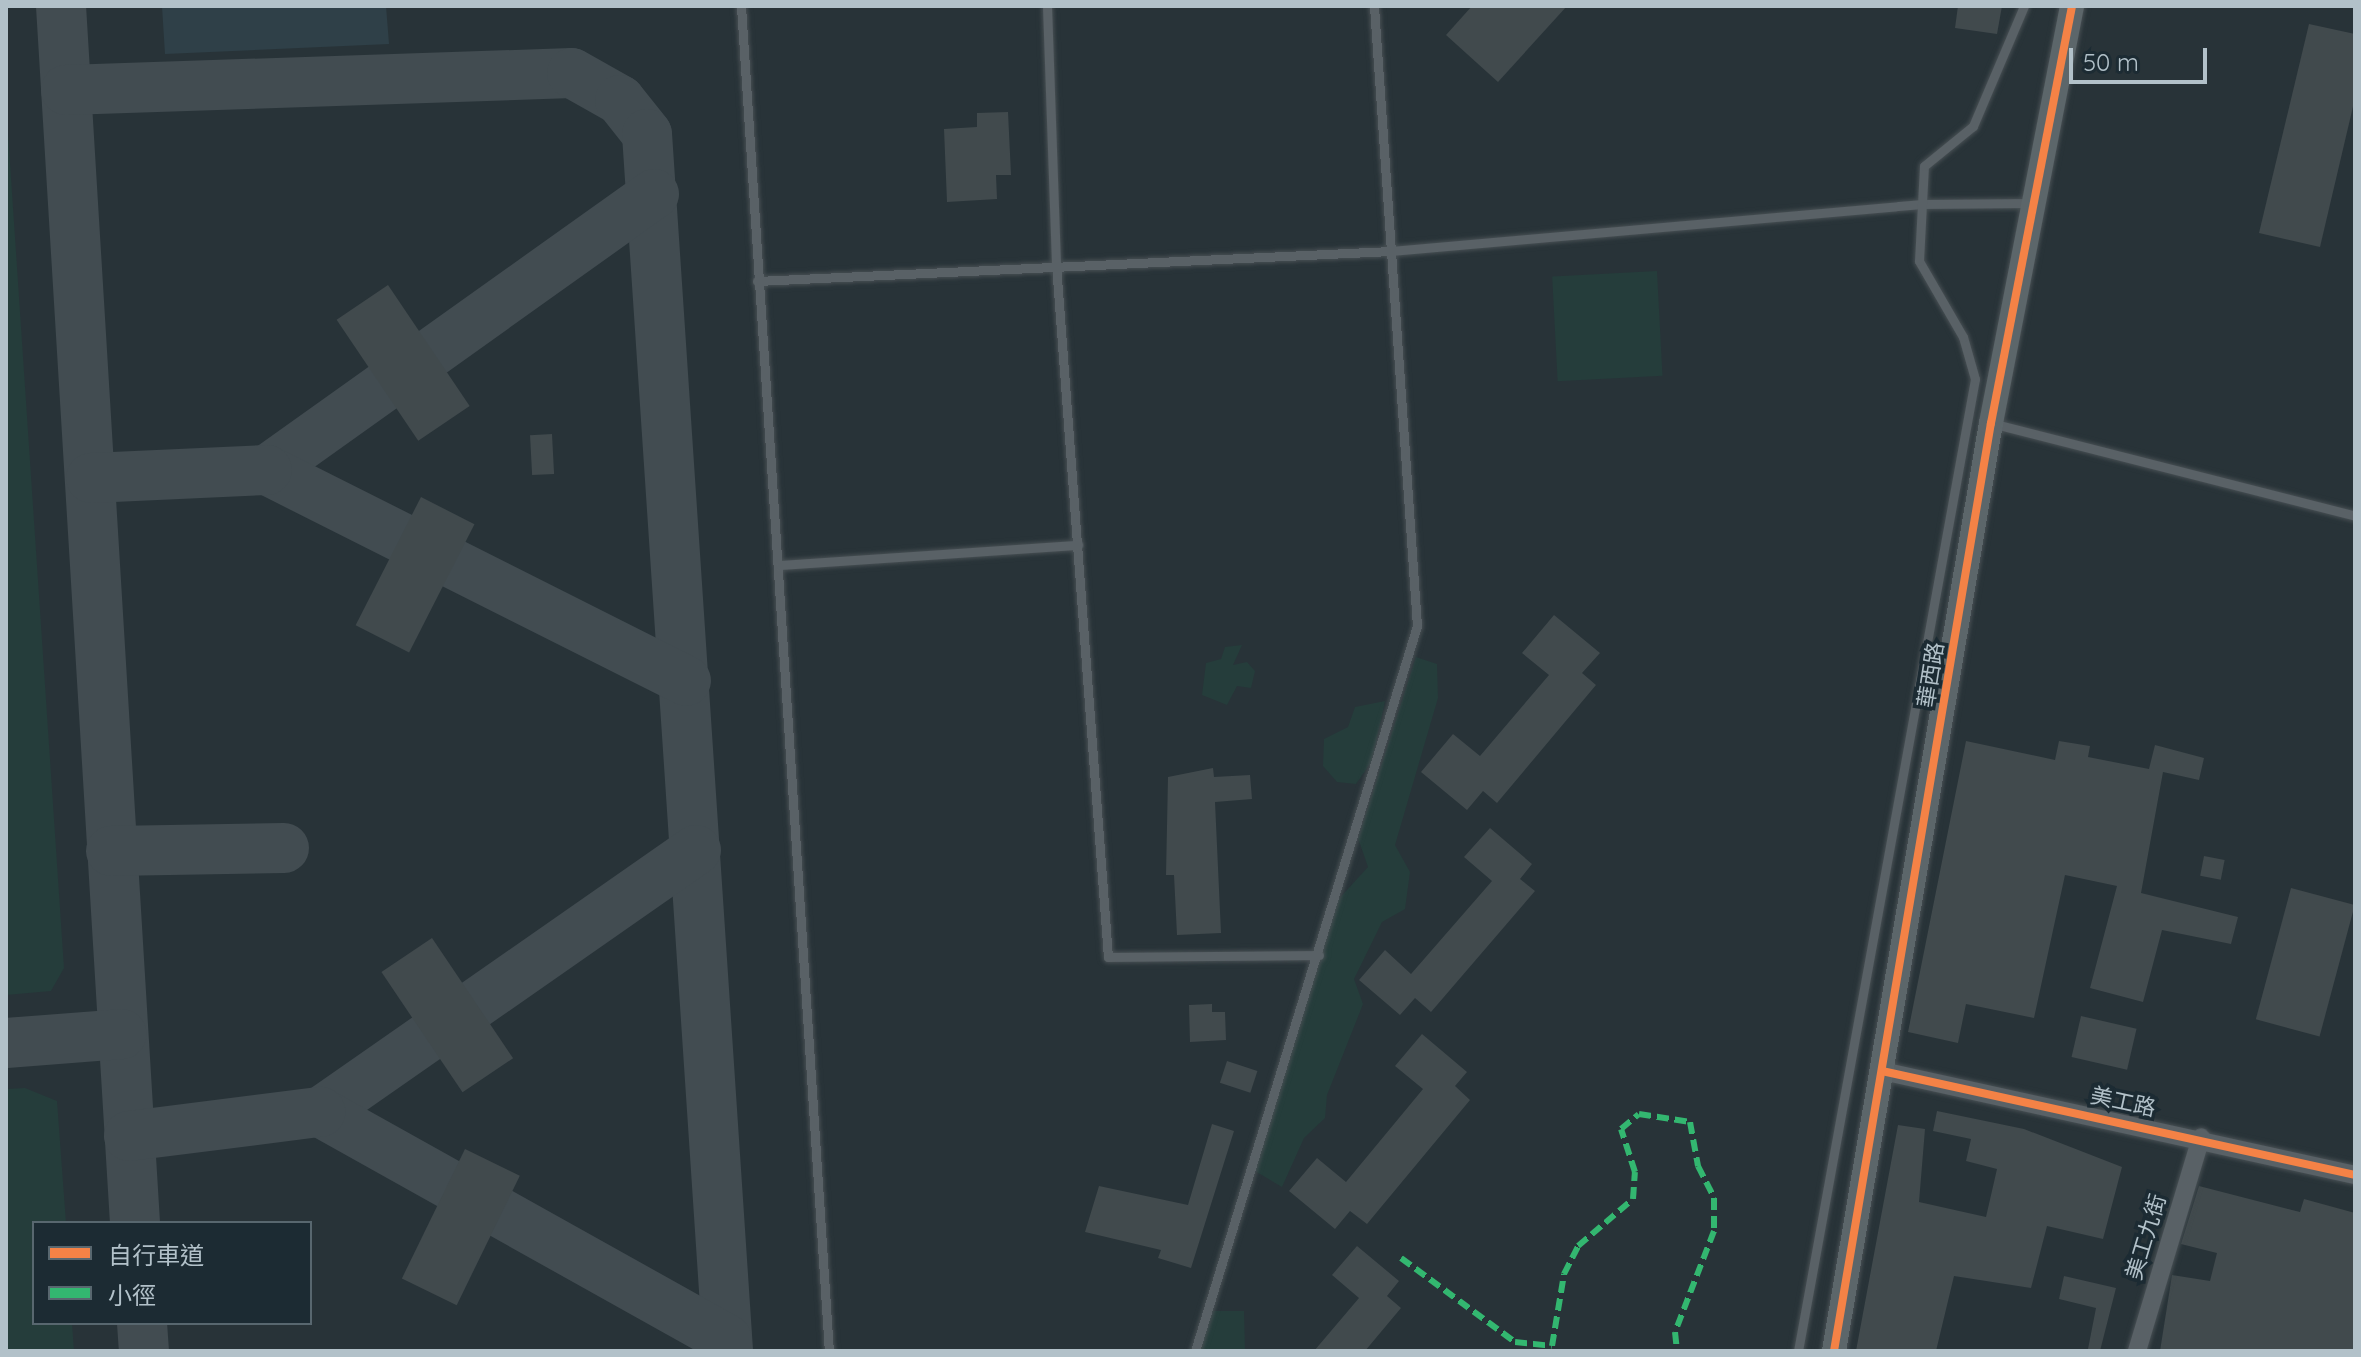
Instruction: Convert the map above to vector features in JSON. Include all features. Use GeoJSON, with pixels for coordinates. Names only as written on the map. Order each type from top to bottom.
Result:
{"type":"FeatureCollection","features":[{"type":"Feature","properties":{"kind":"street","name":"華西路"},"geometry":{"type":"LineString","coordinates":[[1834,1351],[1991,423],[2072,6]]}},
{"type":"Feature","properties":{"kind":"street","name":"美工路"},"geometry":{"type":"LineString","coordinates":[[1882,1071],[2201,1137],[2355,1175]]}},
{"type":"Feature","properties":{"kind":"street","name":"美工九街"},"geometry":{"type":"LineString","coordinates":[[2137,1351],[2201,1137]]}},
{"type":"Feature","properties":{"kind":"lane"},"geometry":{"type":"LineString","coordinates":[[741,6],[757,281],[781,565],[829,1351]]}},
{"type":"Feature","properties":{"kind":"lane"},"geometry":{"type":"LineString","coordinates":[[1047,6],[1056,264],[1108,957],[1319,955]]}},
{"type":"Feature","properties":{"kind":"lane"},"geometry":{"type":"LineString","coordinates":[[1195,1351],[1319,955],[1417,626],[1374,6]]}},
{"type":"Feature","properties":{"kind":"lane"},"geometry":{"type":"LineString","coordinates":[[1798,1351],[1975,379],[1963,337],[1919,261],[1924,166],[1973,126],[2024,6]]}},
{"type":"Feature","properties":{"kind":"lane"},"geometry":{"type":"LineString","coordinates":[[757,281],[1056,264],[1391,251],[1922,204],[2036,203]]}},
{"type":"Feature","properties":{"kind":"lane"},"geometry":{"type":"LineString","coordinates":[[1991,423],[2355,516]]}},
{"type":"Feature","properties":{"kind":"lane"},"geometry":{"type":"LineString","coordinates":[[781,565],[1078,545]]}},
{"type":"Feature","properties":{"kind":"shaded area"},"geometry":{"type":"Polygon","coordinates":[[[162,6],[386,6],[389,44],[165,54],[162,6]]]}},
{"type":"Feature","properties":{"kind":"green space"},"geometry":{"type":"Polygon","coordinates":[[[6,103],[64,968],[51,991],[6,995],[6,103]]]}},
{"type":"Feature","properties":{"kind":"green space"},"geometry":{"type":"Polygon","coordinates":[[[1657,271],[1662,376],[1558,381],[1552,276],[1657,271]]]}},
{"type":"Feature","properties":{"kind":"green space"},"geometry":{"type":"Polygon","coordinates":[[[1242,645],[1233,665],[1247,662],[1255,671],[1251,688],[1237,686],[1227,705],[1202,695],[1206,663],[1221,659],[1225,647],[1242,645]]]}},
{"type":"Feature","properties":{"kind":"green space"},"geometry":{"type":"Polygon","coordinates":[[[1416,657],[1437,664],[1438,698],[1395,845],[1410,872],[1405,909],[1382,922],[1354,979],[1363,1004],[1327,1095],[1325,1118],[1304,1138],[1282,1187],[1255,1171],[1336,902],[1368,867],[1358,838],[1416,657]]]}},
{"type":"Feature","properties":{"kind":"green space"},"geometry":{"type":"Polygon","coordinates":[[[1385,701],[1372,761],[1356,784],[1337,782],[1323,766],[1324,739],[1348,727],[1355,707],[1385,701]]]}},
{"type":"Feature","properties":{"kind":"green space"},"geometry":{"type":"Polygon","coordinates":[[[25,1088],[57,1101],[66,1221],[32,1221],[32,1325],[72,1325],[74,1351],[6,1351],[6,1089],[25,1088]]]}},
{"type":"Feature","properties":{"kind":"green space"},"geometry":{"type":"Polygon","coordinates":[[[1208,1311],[1244,1311],[1245,1351],[1193,1351],[1208,1311]]]}},
{"type":"Feature","properties":{"kind":"building"},"geometry":{"type":"Polygon","coordinates":[[[1472,6],[1567,6],[1498,82],[1446,35],[1472,6]]]}},
{"type":"Feature","properties":{"kind":"building"},"geometry":{"type":"Polygon","coordinates":[[[1958,6],[2002,6],[1997,34],[1955,28],[1958,6]]]}},
{"type":"Feature","properties":{"kind":"building"},"geometry":{"type":"Polygon","coordinates":[[[2309,24],[2355,34],[2355,98],[2320,247],[2259,233],[2309,24]]]}},
{"type":"Feature","properties":{"kind":"building"},"geometry":{"type":"Polygon","coordinates":[[[1008,112],[1011,175],[996,175],[997,199],[947,202],[944,129],[977,127],[977,113],[1008,112]]]}},
{"type":"Feature","properties":{"kind":"building"},"geometry":{"type":"Polygon","coordinates":[[[388,285],[470,406],[418,441],[337,320],[388,285]]]}},
{"type":"Feature","properties":{"kind":"building"},"geometry":{"type":"Polygon","coordinates":[[[552,434],[554,474],[532,475],[530,435],[552,434]]]}},
{"type":"Feature","properties":{"kind":"building"},"geometry":{"type":"Polygon","coordinates":[[[421,497],[474,524],[409,653],[356,625],[421,497]]]}},
{"type":"Feature","properties":{"kind":"building"},"geometry":{"type":"Polygon","coordinates":[[[1554,615],[1600,653],[1582,673],[1596,685],[1497,803],[1483,791],[1467,810],[1421,772],[1453,734],[1480,756],[1549,675],[1522,653],[1554,615]]]}},
{"type":"Feature","properties":{"kind":"building"},"geometry":{"type":"Polygon","coordinates":[[[1966,741],[2055,760],[2059,741],[2090,746],[2088,757],[2149,769],[2155,745],[2204,758],[2199,780],[2163,772],[2141,893],[2238,917],[2231,944],[2162,930],[2143,1002],[2090,988],[2117,886],[2065,875],[2034,1018],[1966,1004],[1958,1043],[1908,1032],[1966,741]]]}},
{"type":"Feature","properties":{"kind":"building"},"geometry":{"type":"Polygon","coordinates":[[[1213,768],[1214,777],[1250,775],[1252,799],[1215,802],[1221,933],[1177,935],[1174,875],[1166,875],[1168,777],[1213,768]]]}},
{"type":"Feature","properties":{"kind":"building"},"geometry":{"type":"Polygon","coordinates":[[[1490,828],[1532,864],[1520,879],[1535,891],[1431,1012],[1415,998],[1400,1015],[1359,980],[1385,950],[1411,974],[1492,881],[1464,857],[1490,828]]]}},
{"type":"Feature","properties":{"kind":"building"},"geometry":{"type":"Polygon","coordinates":[[[2204,856],[2225,860],[2221,880],[2200,876],[2204,856]]]}},
{"type":"Feature","properties":{"kind":"building"},"geometry":{"type":"Polygon","coordinates":[[[2291,888],[2355,905],[2320,1036],[2256,1019],[2291,888]]]}},
{"type":"Feature","properties":{"kind":"building"},"geometry":{"type":"Polygon","coordinates":[[[432,938],[513,1058],[463,1092],[381,972],[432,938]]]}},
{"type":"Feature","properties":{"kind":"building"},"geometry":{"type":"Polygon","coordinates":[[[1212,1004],[1212,1012],[1225,1012],[1226,1040],[1190,1042],[1189,1005],[1212,1004]]]}},
{"type":"Feature","properties":{"kind":"building"},"geometry":{"type":"Polygon","coordinates":[[[2081,1016],[2137,1029],[2127,1070],[2072,1057],[2081,1016]]]}},
{"type":"Feature","properties":{"kind":"building"},"geometry":{"type":"Polygon","coordinates":[[[1422,1034],[1467,1072],[1455,1086],[1470,1100],[1367,1224],[1350,1211],[1335,1229],[1289,1191],[1317,1158],[1346,1182],[1423,1089],[1395,1066],[1422,1034]]]}},
{"type":"Feature","properties":{"kind":"building"},"geometry":{"type":"Polygon","coordinates":[[[1227,1061],[1257,1071],[1250,1093],[1220,1083],[1227,1061]]]}},
{"type":"Feature","properties":{"kind":"building"},"geometry":{"type":"Polygon","coordinates":[[[1937,1111],[2024,1129],[2122,1167],[2103,1239],[2047,1226],[2031,1288],[1954,1276],[1936,1351],[1856,1351],[1898,1125],[1925,1129],[1919,1202],[1986,1217],[1997,1169],[1966,1161],[1971,1139],[1933,1131],[1937,1111]]]}},
{"type":"Feature","properties":{"kind":"building"},"geometry":{"type":"Polygon","coordinates":[[[1212,1124],[1234,1131],[1191,1268],[1158,1258],[1161,1250],[1085,1232],[1099,1186],[1188,1205],[1212,1124]]]}},
{"type":"Feature","properties":{"kind":"building"},"geometry":{"type":"Polygon","coordinates":[[[465,1149],[520,1176],[457,1305],[402,1278],[465,1149]]]}},
{"type":"Feature","properties":{"kind":"building"},"geometry":{"type":"Polygon","coordinates":[[[2199,1186],[2300,1212],[2304,1199],[2355,1213],[2355,1351],[2160,1351],[2172,1275],[2210,1281],[2217,1253],[2181,1244],[2199,1186]]]}},
{"type":"Feature","properties":{"kind":"building"},"geometry":{"type":"Polygon","coordinates":[[[1357,1246],[1399,1281],[1387,1296],[1401,1308],[1365,1351],[1314,1351],[1359,1298],[1332,1275],[1357,1246]]]}},
{"type":"Feature","properties":{"kind":"building"},"geometry":{"type":"Polygon","coordinates":[[[2064,1276],[2116,1288],[2100,1351],[2088,1349],[2096,1308],[2059,1299],[2064,1276]]]}},
{"type":"Feature","properties":{"kind":"taxiway"},"geometry":{"type":"LineString","coordinates":[[61,6],[135,1221]]}},
{"type":"Feature","properties":{"kind":"taxiway"},"geometry":{"type":"LineString","coordinates":[[66,90],[572,73],[620,100],[647,134],[728,1351]]}},
{"type":"Feature","properties":{"kind":"taxiway"},"geometry":{"type":"LineString","coordinates":[[654,194],[267,470],[686,681]]}},
{"type":"Feature","properties":{"kind":"taxiway"},"geometry":{"type":"LineString","coordinates":[[91,478],[267,470]]}},
{"type":"Feature","properties":{"kind":"taxiway"},"geometry":{"type":"LineString","coordinates":[[111,851],[284,848]]}},
{"type":"Feature","properties":{"kind":"taxiway"},"geometry":{"type":"LineString","coordinates":[[696,850],[320,1112],[727,1339]]}},
{"type":"Feature","properties":{"kind":"taxiway"},"geometry":{"type":"LineString","coordinates":[[6,1043],[122,1034]]}},
{"type":"Feature","properties":{"kind":"taxiway"},"geometry":{"type":"LineString","coordinates":[[129,1136],[320,1112]]}},
{"type":"Feature","properties":{"kind":"taxiway"},"geometry":{"type":"LineString","coordinates":[[142,1325],[144,1351]]}},
{"type":"Feature","properties":{"kind":"marked path"},"geometry":{"type":"LineString","coordinates":[[1401,1258],[1515,1342],[1552,1346],[1564,1274],[1578,1246],[1633,1199],[1635,1172],[1621,1129],[1639,1114],[1690,1122],[1698,1166],[1714,1198],[1714,1231],[1675,1332],[1677,1351]]}},
{"type":"Feature","properties":{"kind":"cycle path"},"geometry":{"type":"LineString","coordinates":[[1834,1351],[1991,423],[2072,6]]}},
{"type":"Feature","properties":{"kind":"cycle path"},"geometry":{"type":"LineString","coordinates":[[1882,1071],[2355,1175]]}}]}
